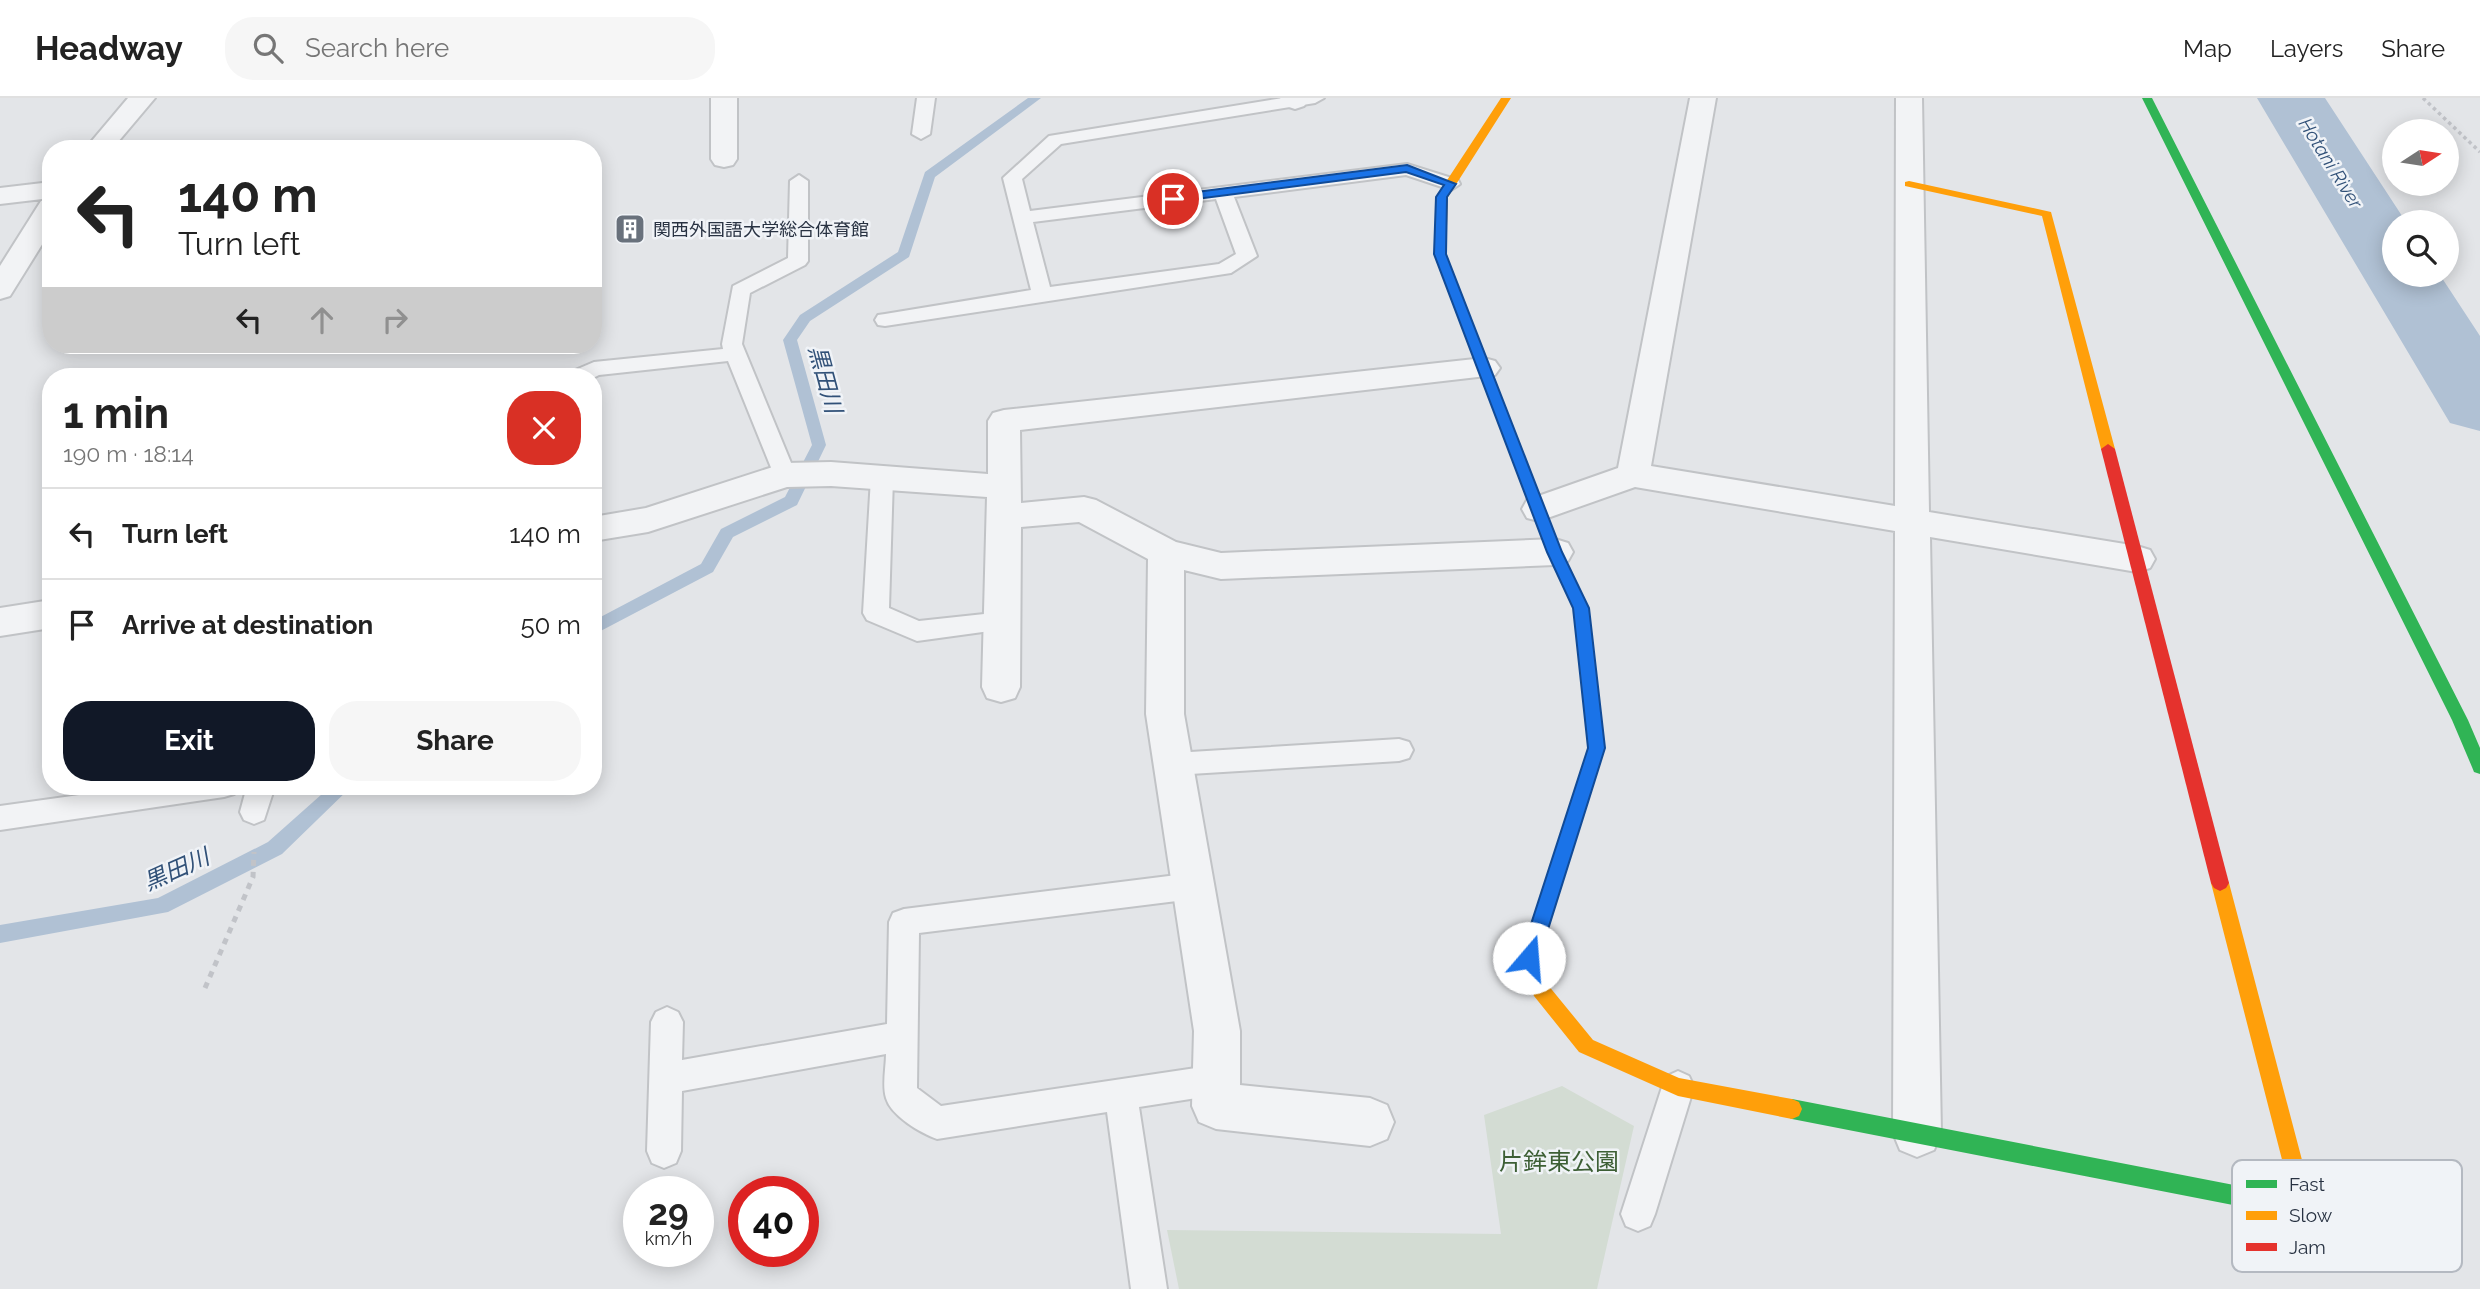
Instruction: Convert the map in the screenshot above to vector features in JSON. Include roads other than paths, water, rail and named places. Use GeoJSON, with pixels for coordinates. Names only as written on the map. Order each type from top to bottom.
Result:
{"type":"FeatureCollection","features":[{"type":"Feature","properties":{"kind":"street"},"geometry":{"type":"LineString","coordinates":[[106,140],[142,98]]}},
{"type":"Feature","properties":{"kind":"street"},"geometry":{"type":"LineString","coordinates":[[724,98],[724,159]]}},
{"type":"Feature","properties":{"kind":"street"},"geometry":{"type":"LineString","coordinates":[[1633,475],[1703,98]]}},
{"type":"Feature","properties":{"kind":"street"},"geometry":{"type":"LineString","coordinates":[[1909,98],[1917,1133]]}},
{"type":"Feature","properties":{"kind":"street"},"geometry":{"type":"LineString","coordinates":[[2147,98],[2454,708],[2480,767]]}},
{"type":"Feature","properties":{"kind":"street"},"geometry":{"type":"LineString","coordinates":[[1501,100],[1442,197],[1440,254],[1555,552],[1581,608],[1597,748],[1529,958],[1541,990],[1586,1046],[1678,1087],[2232,1195]]}},
{"type":"Feature","properties":{"kind":"street"},"geometry":{"type":"LineString","coordinates":[[1909,184],[2047,214],[2292,1160]]}},
{"type":"Feature","properties":{"kind":"street"},"geometry":{"type":"LineString","coordinates":[[0,196],[42,191]]}},
{"type":"Feature","properties":{"kind":"street"},"geometry":{"type":"LineString","coordinates":[[0,289],[42,222]]}},
{"type":"Feature","properties":{"kind":"street"},"geometry":{"type":"LineString","coordinates":[[1001,687],[1004,421],[1484,369]]}},
{"type":"Feature","properties":{"kind":"street"},"geometry":{"type":"LineString","coordinates":[[602,528],[648,520],[788,475],[831,474],[882,478],[1004,502],[1084,509],[1166,553],[1221,566],[1555,552]]}},
{"type":"Feature","properties":{"kind":"street"},"geometry":{"type":"LineString","coordinates":[[1539,509],[1633,475],[2137,559]]}},
{"type":"Feature","properties":{"kind":"street"},"geometry":{"type":"LineString","coordinates":[[1166,553],[1165,714],[1217,1031],[1216,1106],[1370,1122]]}},
{"type":"Feature","properties":{"kind":"street"},"geometry":{"type":"LineString","coordinates":[[0,621],[42,615]]}},
{"type":"Feature","properties":{"kind":"lane"},"geometry":{"type":"LineString","coordinates":[[921,134],[926,98]]}},
{"type":"Feature","properties":{"kind":"lane"},"geometry":{"type":"LineString","coordinates":[[1042,294],[1012,178],[1055,140],[1301,99]]}},
{"type":"Feature","properties":{"kind":"lane"},"geometry":{"type":"LineString","coordinates":[[1022,218],[1407,169],[1451,184]]}},
{"type":"Feature","properties":{"kind":"lane"},"geometry":{"type":"LineString","coordinates":[[788,475],[732,344],[740,290],[798,261],[799,181]]}},
{"type":"Feature","properties":{"kind":"lane"},"geometry":{"type":"LineString","coordinates":[[885,320],[1042,294],[1224,269],[1247,256],[1223,192]]}},
{"type":"Feature","properties":{"kind":"lane"},"geometry":{"type":"LineString","coordinates":[[602,368],[736,354]]}},
{"type":"Feature","properties":{"kind":"lane"},"geometry":{"type":"LineString","coordinates":[[882,478],[876,613],[916,631],[1003,621]]}},
{"type":"Feature","properties":{"kind":"lane"},"geometry":{"type":"LineString","coordinates":[[1174,764],[1399,750]]}},
{"type":"Feature","properties":{"kind":"lane"},"geometry":{"type":"LineString","coordinates":[[0,818],[161,795]]}},
{"type":"Feature","properties":{"kind":"lane"},"geometry":{"type":"LineString","coordinates":[[1193,886],[904,922],[901,1096],[937,1123],[1216,1080]]}},
{"type":"Feature","properties":{"kind":"lane"},"geometry":{"type":"LineString","coordinates":[[664,1151],[667,1022]]}},
{"type":"Feature","properties":{"kind":"lane"},"geometry":{"type":"LineString","coordinates":[[667,1079],[902,1036]]}},
{"type":"Feature","properties":{"kind":"lane"},"geometry":{"type":"LineString","coordinates":[[1638,1214],[1678,1087]]}},
{"type":"Feature","properties":{"kind":"lane"},"geometry":{"type":"LineString","coordinates":[[1121,1095],[1149,1289]]}},
{"type":"Feature","properties":{"kind":"waterway","name":"黒田川"},"geometry":{"type":"LineString","coordinates":[[602,624],[707,568],[727,533],[791,501],[819,445],[790,340],[805,318],[904,254],[929,175],[1035,98]]}},
{"type":"Feature","properties":{"kind":"waterway","name":"Hotani River"},"geometry":{"type":"LineString","coordinates":[[2291,98],[2382,245]]}},
{"type":"Feature","properties":{"kind":"waterway","name":"Hotani River"},"geometry":{"type":"LineString","coordinates":[[2408,287],[2480,403]]}},
{"type":"Feature","properties":{"kind":"waterway","name":"黒田川"},"geometry":{"type":"LineString","coordinates":[[0,934],[161,906],[275,848],[333,795]]}},
{"type":"Feature","properties":{"kind":"place","name":"関西外国語大学総合体育館"},"geometry":{"type":"Point","coordinates":[630,229]}},
{"type":"Feature","properties":{"kind":"park label","name":"片鉾東公園"},"geometry":{"type":"Point","coordinates":[1559,1161]}}]}
